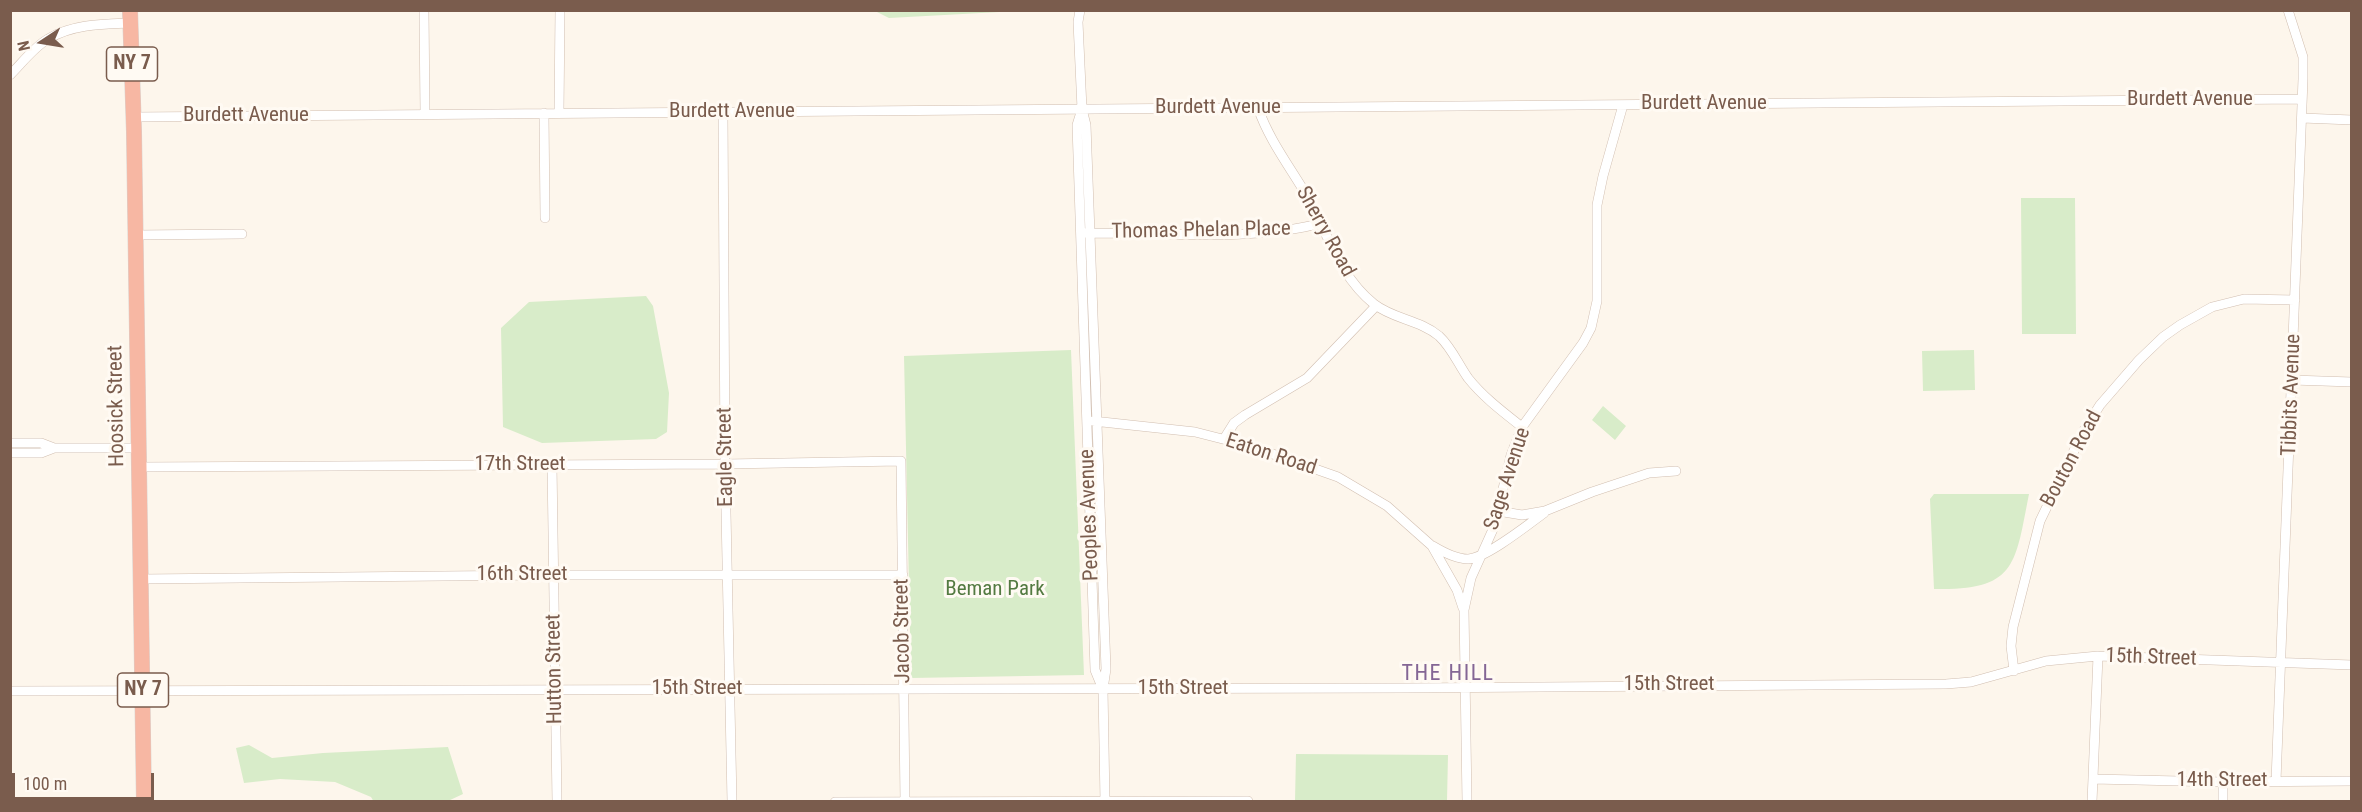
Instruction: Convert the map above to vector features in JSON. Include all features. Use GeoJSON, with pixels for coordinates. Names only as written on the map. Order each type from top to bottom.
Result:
{"type":"FeatureCollection","features":[{"type":"Feature","properties":{"kind":"highway","name":"Hoosick Street"},"geometry":{"type":"LineString","coordinates":[[130,17],[134,117],[144,801]]}},
{"type":"Feature","properties":{"kind":"street"},"geometry":{"type":"LineString","coordinates":[[424,10],[425,114]]}},
{"type":"Feature","properties":{"kind":"street"},"geometry":{"type":"LineString","coordinates":[[559,113],[560,10]]}},
{"type":"Feature","properties":{"kind":"street","name":"Peoples Avenue"},"geometry":{"type":"LineString","coordinates":[[1080,10],[1078,22],[1082,109],[1077,125],[1085,233],[1089,339],[1087,420],[1095,670],[1102,689]]}},
{"type":"Feature","properties":{"kind":"street","name":"Tibbits Avenue"},"geometry":{"type":"LineString","coordinates":[[2276,781],[2303,57],[2288,10]]}},
{"type":"Feature","properties":{"kind":"street"},"geometry":{"type":"LineString","coordinates":[[10,75],[46,39],[58,33],[130,17]]}},
{"type":"Feature","properties":{"kind":"street","name":"Burdett Avenue"},"geometry":{"type":"LineString","coordinates":[[134,117],[2302,99]]}},
{"type":"Feature","properties":{"kind":"street","name":"Sage Avenue"},"geometry":{"type":"LineString","coordinates":[[1467,801],[1464,610],[1471,578],[1494,527],[1511,455],[1522,427],[1583,343],[1591,328],[1598,301],[1597,205],[1623,105]]}},
{"type":"Feature","properties":{"kind":"street","name":"Sherry Road"},"geometry":{"type":"LineString","coordinates":[[1258,108],[1265,129],[1322,223],[1337,260],[1360,292],[1376,306],[1424,326],[1440,337],[1483,395],[1522,427]]}},
{"type":"Feature","properties":{"kind":"street","name":"Eagle Street"},"geometry":{"type":"LineString","coordinates":[[723,112],[725,464],[732,801]]}},
{"type":"Feature","properties":{"kind":"street"},"geometry":{"type":"LineString","coordinates":[[544,113],[545,218]]}},
{"type":"Feature","properties":{"kind":"street"},"geometry":{"type":"LineString","coordinates":[[2302,118],[2352,120]]}},
{"type":"Feature","properties":{"kind":"street","name":"Thomas Phelan Place"},"geometry":{"type":"LineString","coordinates":[[1085,233],[1251,233],[1301,228],[1322,223]]}},
{"type":"Feature","properties":{"kind":"street"},"geometry":{"type":"LineString","coordinates":[[135,235],[242,234]]}},
{"type":"Feature","properties":{"kind":"street","name":"Bouton Road"},"geometry":{"type":"LineString","coordinates":[[2014,670],[2011,646],[2013,627],[2040,521],[2083,432],[2100,405],[2139,360],[2163,338],[2204,311],[2244,299],[2295,300]]}},
{"type":"Feature","properties":{"kind":"street"},"geometry":{"type":"LineString","coordinates":[[1224,439],[1234,423],[1307,378],[1376,306]]}},
{"type":"Feature","properties":{"kind":"street","name":"Peoples Avenue"},"geometry":{"type":"LineString","coordinates":[[1089,339],[1098,421],[1106,669],[1102,689],[1105,801]]}},
{"type":"Feature","properties":{"kind":"street"},"geometry":{"type":"LineString","coordinates":[[2292,380],[2352,382]]}},
{"type":"Feature","properties":{"kind":"street","name":"Eaton Road"},"geometry":{"type":"LineString","coordinates":[[1087,420],[1195,432],[1224,439],[1338,477],[1387,506],[1432,546],[1446,554],[1467,559],[1482,556]]}},
{"type":"Feature","properties":{"kind":"street"},"geometry":{"type":"LineString","coordinates":[[10,443],[41,443],[54,448],[139,448]]}},
{"type":"Feature","properties":{"kind":"street"},"geometry":{"type":"LineString","coordinates":[[10,453],[41,453],[54,448]]}},
{"type":"Feature","properties":{"kind":"street","name":"17th Street"},"geometry":{"type":"LineString","coordinates":[[139,467],[725,464],[901,460]]}},
{"type":"Feature","properties":{"kind":"street","name":"Jacob Street"},"geometry":{"type":"LineString","coordinates":[[901,460],[905,801]]}},
{"type":"Feature","properties":{"kind":"street","name":"Hutton Street"},"geometry":{"type":"LineString","coordinates":[[552,465],[557,801]]}},
{"type":"Feature","properties":{"kind":"street"},"geometry":{"type":"LineString","coordinates":[[1498,511],[1522,515],[1545,511],[1638,476],[1676,471]]}},
{"type":"Feature","properties":{"kind":"street"},"geometry":{"type":"LineString","coordinates":[[1482,556],[1545,511]]}},
{"type":"Feature","properties":{"kind":"street","name":"Eaton Road"},"geometry":{"type":"LineString","coordinates":[[1432,546],[1457,590],[1464,610]]}},
{"type":"Feature","properties":{"kind":"street","name":"16th Street"},"geometry":{"type":"LineString","coordinates":[[141,579],[552,575],[903,575]]}},
{"type":"Feature","properties":{"kind":"street"},"geometry":{"type":"LineString","coordinates":[[2092,801],[2098,656]]}},
{"type":"Feature","properties":{"kind":"street","name":"15th Street"},"geometry":{"type":"LineString","coordinates":[[10,691],[555,688],[1102,689],[1946,684],[1971,682],[2046,662],[2098,656],[2352,665]]}},
{"type":"Feature","properties":{"kind":"street","name":"14th Street"},"geometry":{"type":"LineString","coordinates":[[2093,779],[2223,782],[2352,781]]}},
{"type":"Feature","properties":{"kind":"street"},"geometry":{"type":"LineString","coordinates":[[2223,782],[2223,801]]}},
{"type":"Feature","properties":{"kind":"street"},"geometry":{"type":"LineString","coordinates":[[835,801],[1248,801]]}},
{"type":"Feature","properties":{"kind":"green space"},"geometry":{"type":"Polygon","coordinates":[[[1018,10],[889,18],[875,11],[1018,10]]]}},
{"type":"Feature","properties":{"kind":"green space"},"geometry":{"type":"Polygon","coordinates":[[[2021,198],[2075,198],[2076,334],[2022,334],[2021,198]]]}},
{"type":"Feature","properties":{"kind":"green space"},"geometry":{"type":"Polygon","coordinates":[[[646,296],[653,306],[669,393],[667,432],[656,439],[542,443],[503,427],[501,328],[529,302],[646,296]]]}},
{"type":"Feature","properties":{"kind":"green space","name":"Beman Park"},"geometry":{"type":"Polygon","coordinates":[[[1071,350],[1084,675],[911,678],[904,356],[1071,350]]]}},
{"type":"Feature","properties":{"kind":"green space"},"geometry":{"type":"Polygon","coordinates":[[[1974,350],[1975,390],[1923,391],[1922,351],[1974,350]]]}},
{"type":"Feature","properties":{"kind":"green space"},"geometry":{"type":"Polygon","coordinates":[[[1603,406],[1626,426],[1615,440],[1592,420],[1603,406]]]}},
{"type":"Feature","properties":{"kind":"green space"},"geometry":{"type":"Polygon","coordinates":[[[1934,494],[2029,494],[2015,555],[1997,578],[1982,585],[1934,589],[1930,499],[1934,494]]]}},
{"type":"Feature","properties":{"kind":"green space"},"geometry":{"type":"Polygon","coordinates":[[[249,745],[272,758],[323,753],[448,747],[463,794],[448,801],[374,802],[371,797],[335,782],[280,779],[244,783],[236,748],[249,745]]]}},
{"type":"Feature","properties":{"kind":"green space"},"geometry":{"type":"Polygon","coordinates":[[[1296,754],[1448,755],[1447,801],[1295,801],[1296,754]]]}},
{"type":"Feature","properties":{"kind":"district","name":"THE HILL"},"geometry":{"type":"Point","coordinates":[1448,674]}}]}
